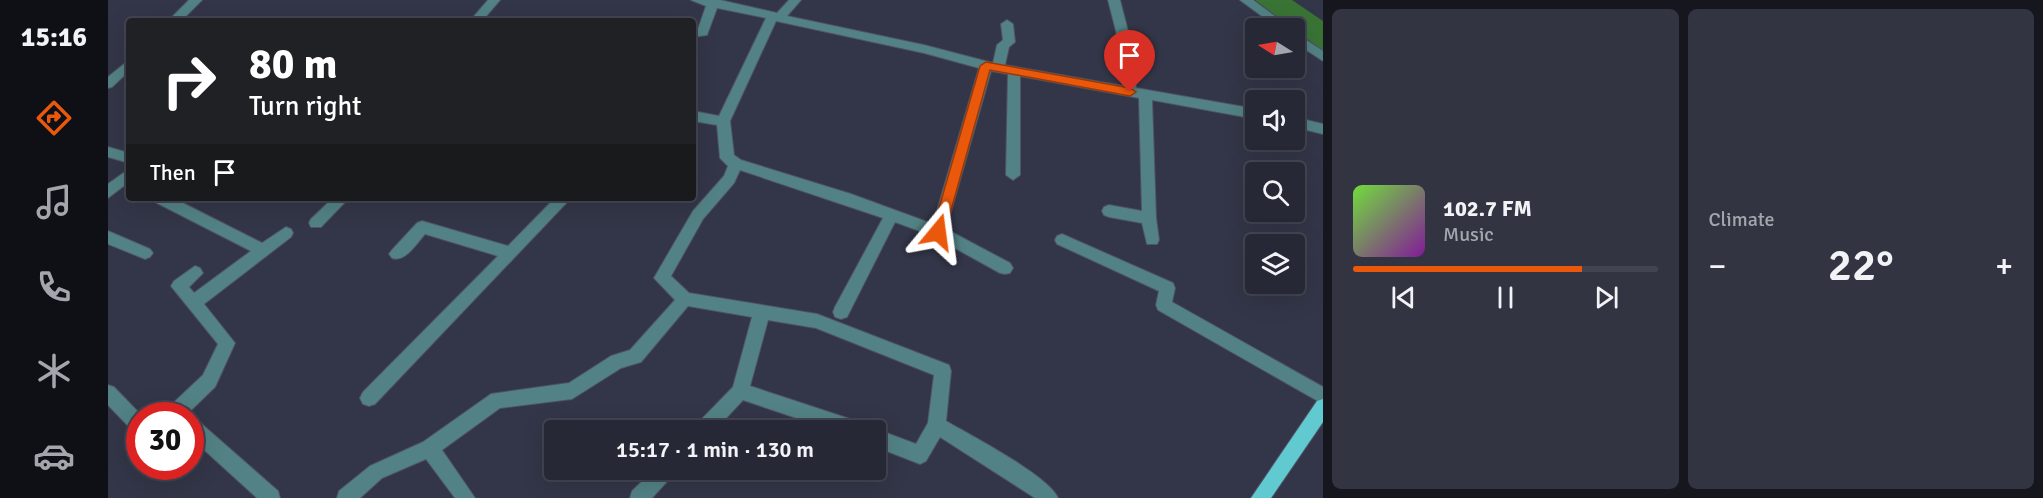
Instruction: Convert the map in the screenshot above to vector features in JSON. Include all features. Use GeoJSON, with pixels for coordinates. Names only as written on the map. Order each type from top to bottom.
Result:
{"type":"FeatureCollection","features":[{"type":"Feature","properties":{"kind":"main road"},"geometry":{"type":"LineString","coordinates":[[1260,498],[1323,407]]}},
{"type":"Feature","properties":{"kind":"street"},"geometry":{"type":"LineString","coordinates":[[177,18],[196,0]]}},
{"type":"Feature","properties":{"kind":"street"},"geometry":{"type":"LineString","coordinates":[[479,18],[494,0]]}},
{"type":"Feature","properties":{"kind":"street"},"geometry":{"type":"LineString","coordinates":[[697,0],[714,1],[924,49],[992,67],[1245,112]]}},
{"type":"Feature","properties":{"kind":"street"},"geometry":{"type":"LineString","coordinates":[[795,0],[777,16],[723,121],[727,158],[736,164],[846,198],[938,232],[1005,268]]}},
{"type":"Feature","properties":{"kind":"street"},"geometry":{"type":"LineString","coordinates":[[1114,0],[1122,31],[1130,92]]}},
{"type":"Feature","properties":{"kind":"street"},"geometry":{"type":"LineString","coordinates":[[1246,0],[1271,18]]}},
{"type":"Feature","properties":{"kind":"street"},"geometry":{"type":"LineString","coordinates":[[696,33],[703,32],[714,1]]}},
{"type":"Feature","properties":{"kind":"street"},"geometry":{"type":"LineString","coordinates":[[938,232],[992,67],[1003,45],[1009,42],[1007,24]]}},
{"type":"Feature","properties":{"kind":"street"},"geometry":{"type":"LineString","coordinates":[[1305,44],[1323,57]]}},
{"type":"Feature","properties":{"kind":"street"},"geometry":{"type":"LineString","coordinates":[[108,84],[126,67]]}},
{"type":"Feature","properties":{"kind":"street"},"geometry":{"type":"LineString","coordinates":[[1013,175],[1014,71]]}},
{"type":"Feature","properties":{"kind":"street"},"geometry":{"type":"LineString","coordinates":[[1145,94],[1149,218],[1152,240]]}},
{"type":"Feature","properties":{"kind":"street"},"geometry":{"type":"LineString","coordinates":[[696,116],[723,121]]}},
{"type":"Feature","properties":{"kind":"street"},"geometry":{"type":"LineString","coordinates":[[1305,125],[1323,129]]}},
{"type":"Feature","properties":{"kind":"street"},"geometry":{"type":"LineString","coordinates":[[108,153],[126,157]]}},
{"type":"Feature","properties":{"kind":"street"},"geometry":{"type":"LineString","coordinates":[[736,164],[729,179],[698,215],[662,278],[685,299],[817,321],[943,371],[937,425],[920,455],[886,442]]}},
{"type":"Feature","properties":{"kind":"street"},"geometry":{"type":"LineString","coordinates":[[108,192],[126,180]]}},
{"type":"Feature","properties":{"kind":"street"},"geometry":{"type":"LineString","coordinates":[[166,201],[263,250]]}},
{"type":"Feature","properties":{"kind":"street"},"geometry":{"type":"LineString","coordinates":[[316,223],[339,201]]}},
{"type":"Feature","properties":{"kind":"street"},"geometry":{"type":"LineString","coordinates":[[369,398],[561,201]]}},
{"type":"Feature","properties":{"kind":"street"},"geometry":{"type":"LineString","coordinates":[[1108,211],[1149,218]]}},
{"type":"Feature","properties":{"kind":"street"},"geometry":{"type":"LineString","coordinates":[[841,312],[892,215]]}},
{"type":"Feature","properties":{"kind":"street"},"geometry":{"type":"LineString","coordinates":[[398,254],[422,226],[510,253]]}},
{"type":"Feature","properties":{"kind":"street"},"geometry":{"type":"LineString","coordinates":[[194,302],[286,233]]}},
{"type":"Feature","properties":{"kind":"street"},"geometry":{"type":"LineString","coordinates":[[108,237],[144,254]]}},
{"type":"Feature","properties":{"kind":"street"},"geometry":{"type":"LineString","coordinates":[[1062,240],[1167,288],[1164,305],[1323,396]]}},
{"type":"Feature","properties":{"kind":"street"},"geometry":{"type":"LineString","coordinates":[[188,402],[209,381],[227,343],[178,286],[195,273]]}},
{"type":"Feature","properties":{"kind":"street"},"geometry":{"type":"LineString","coordinates":[[346,498],[376,472],[429,448],[497,400],[572,391],[617,361],[635,357],[685,299]]}},
{"type":"Feature","properties":{"kind":"street"},"geometry":{"type":"LineString","coordinates":[[712,420],[740,391],[761,315]]}},
{"type":"Feature","properties":{"kind":"street"},"geometry":{"type":"LineString","coordinates":[[740,391],[826,420]]}},
{"type":"Feature","properties":{"kind":"street"},"geometry":{"type":"LineString","coordinates":[[108,393],[126,412]]}},
{"type":"Feature","properties":{"kind":"street"},"geometry":{"type":"LineString","coordinates":[[937,425],[1033,484],[1049,498]]}},
{"type":"Feature","properties":{"kind":"street"},"geometry":{"type":"LineString","coordinates":[[204,438],[271,498]]}},
{"type":"Feature","properties":{"kind":"street"},"geometry":{"type":"LineString","coordinates":[[429,448],[466,498]]}},
{"type":"Feature","properties":{"kind":"street"},"geometry":{"type":"LineString","coordinates":[[639,498],[656,480]]}},
{"type":"Feature","properties":{"kind":"green space"},"geometry":{"type":"Polygon","coordinates":[[[1255,0],[1292,0],[1323,21],[1323,51],[1305,38],[1305,18],[1279,18],[1255,0]]]}},
{"type":"Feature","properties":{"kind":"route"},"geometry":{"type":"LineString","coordinates":[[938,232],[986,66],[1130,92]]}}]}
